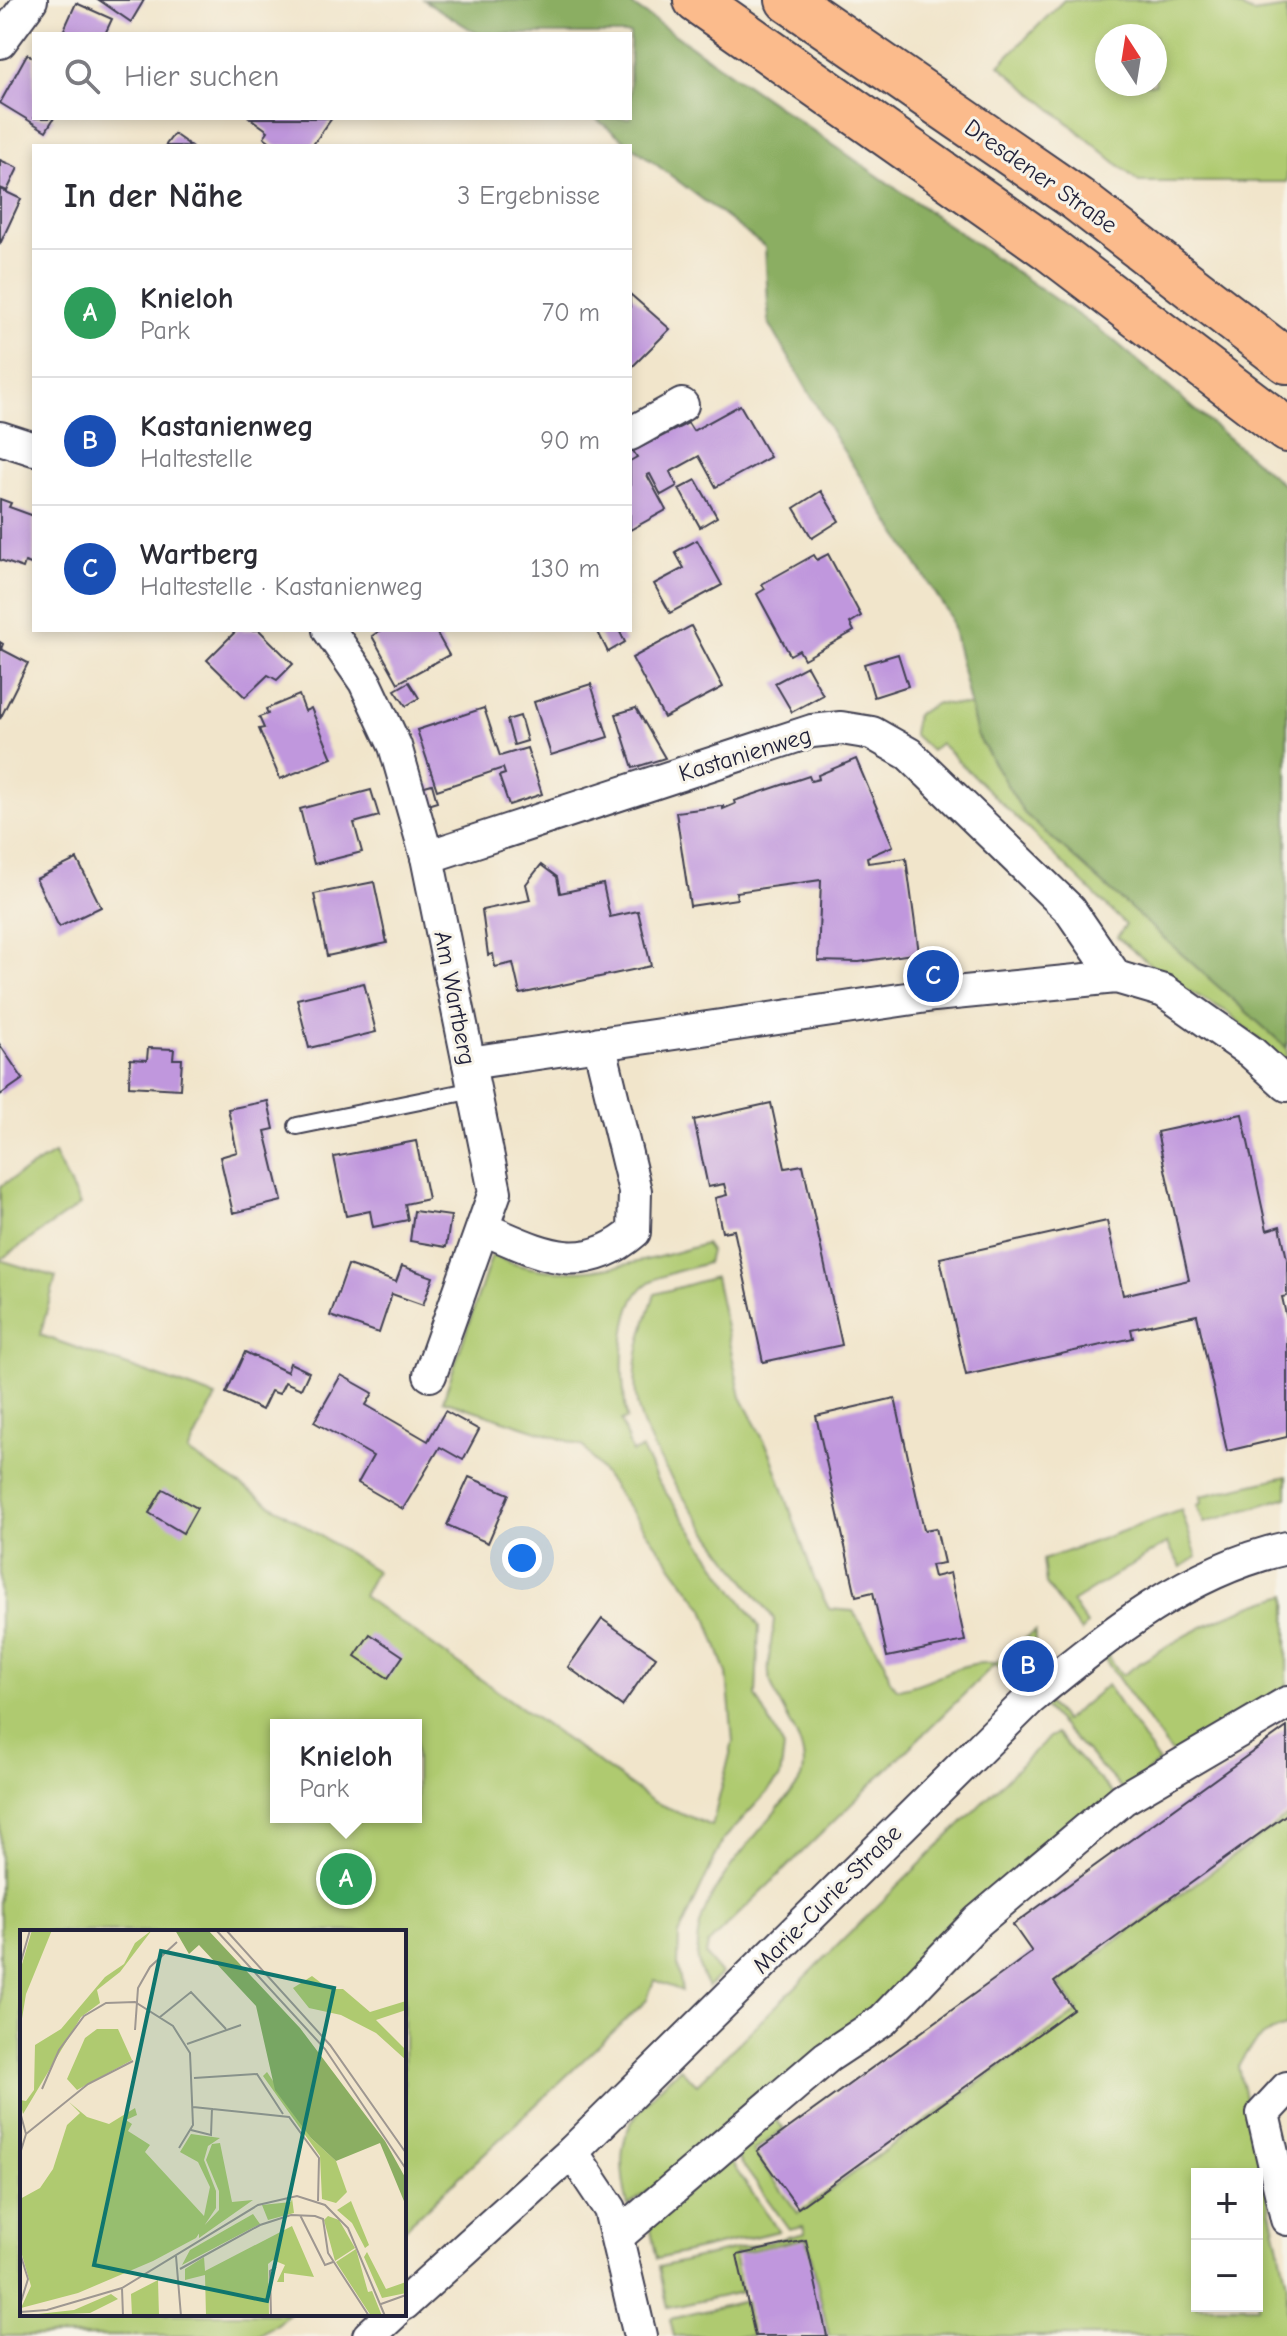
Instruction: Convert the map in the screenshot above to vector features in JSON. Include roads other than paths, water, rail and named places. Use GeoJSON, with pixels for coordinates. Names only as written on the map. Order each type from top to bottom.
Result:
{"type":"FeatureCollection","features":[{"type":"Feature","properties":{"kind":"main road"},"geometry":{"type":"LineString","coordinates":[[696,0],[1047,247],[1287,430]]}},
{"type":"Feature","properties":{"kind":"main road","name":"Dresdener Straße"},"geometry":{"type":"LineString","coordinates":[[788,0],[1077,199],[1287,361]]}},
{"type":"Feature","properties":{"kind":"street"},"geometry":{"type":"LineString","coordinates":[[0,42],[31,0]]}},
{"type":"Feature","properties":{"kind":"street"},"geometry":{"type":"LineString","coordinates":[[632,433],[682,405]]}},
{"type":"Feature","properties":{"kind":"street"},"geometry":{"type":"LineString","coordinates":[[0,438],[32,448]]}},
{"type":"Feature","properties":{"kind":"street","name":"Am Wartberg"},"geometry":{"type":"LineString","coordinates":[[330,632],[365,682],[395,746],[427,857],[495,1192],[430,1375]]}},
{"type":"Feature","properties":{"kind":"street","name":"Kastanienweg"},"geometry":{"type":"LineString","coordinates":[[427,857],[812,731],[841,728],[872,733],[909,754],[1070,910],[1116,977]]}},
{"type":"Feature","properties":{"kind":"street"},"geometry":{"type":"LineString","coordinates":[[471,1076],[599,1043],[934,995],[1116,977],[1164,991],[1176,998],[1251,1052],[1287,1085]]}},
{"type":"Feature","properties":{"kind":"street"},"geometry":{"type":"LineString","coordinates":[[484,1229],[547,1256],[571,1259],[600,1254],[634,1232],[635,1191],[599,1043]]}},
{"type":"Feature","properties":{"kind":"street","name":"Marie-Curie-Straße"},"geometry":{"type":"LineString","coordinates":[[406,2302],[572,2152],[1013,1716],[1074,1661],[1098,1642],[1191,1584],[1221,1570],[1287,1548]]}},
{"type":"Feature","properties":{"kind":"street"},"geometry":{"type":"LineString","coordinates":[[618,2236],[827,2057],[883,2020],[978,1921],[1123,1799],[1287,1703]]}},
{"type":"Feature","properties":{"kind":"street"},"geometry":{"type":"LineString","coordinates":[[1287,2088],[1263,2114],[1287,2219]]}},
{"type":"Feature","properties":{"kind":"street"},"geometry":{"type":"LineString","coordinates":[[572,2152],[610,2209],[640,2336]]}},
{"type":"Feature","properties":{"kind":"street"},"geometry":{"type":"LineString","coordinates":[[369,2336],[391,2316]]}},
{"type":"Feature","properties":{"kind":"lane"},"geometry":{"type":"LineString","coordinates":[[297,1126],[471,1076]]}},
{"type":"Feature","properties":{"kind":"place","name":"Wartberg"},"geometry":{"type":"Point","coordinates":[933,976]}},
{"type":"Feature","properties":{"kind":"place","name":"Kastanienweg"},"geometry":{"type":"Point","coordinates":[1028,1666]}},
{"type":"Feature","properties":{"kind":"place","name":"Knieloh"},"geometry":{"type":"Point","coordinates":[346,1879]}}]}
